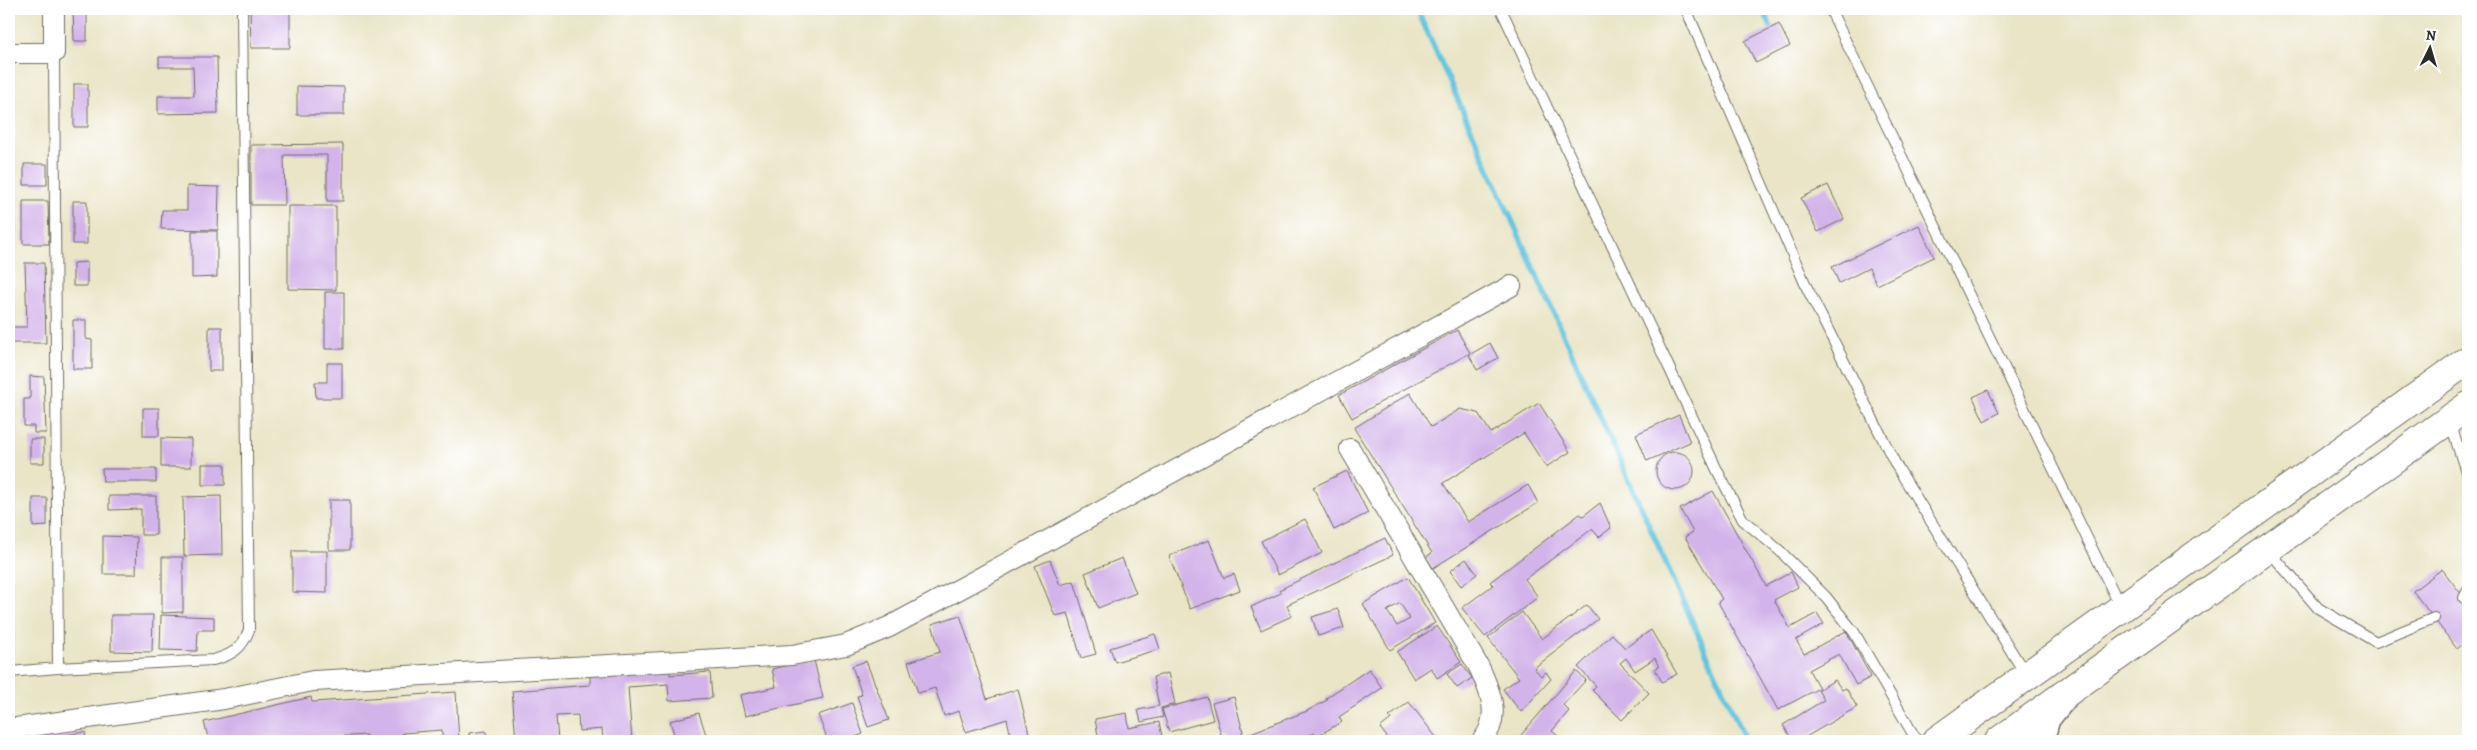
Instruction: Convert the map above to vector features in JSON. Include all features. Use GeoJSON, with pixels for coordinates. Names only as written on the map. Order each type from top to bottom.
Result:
{"type":"FeatureCollection","features":[{"type":"Feature","properties":{"kind":"highway"},"geometry":{"type":"LineString","coordinates":[[1936,741],[2468,360]]}},
{"type":"Feature","properties":{"kind":"highway"},"geometry":{"type":"LineString","coordinates":[[1999,741],[2458,413]]}},
{"type":"Feature","properties":{"kind":"street"},"geometry":{"type":"LineString","coordinates":[[9,53],[54,53],[54,9]]}},
{"type":"Feature","properties":{"kind":"street"},"geometry":{"type":"LineString","coordinates":[[9,728],[224,699],[313,681],[792,655],[846,646],[889,627],[978,579],[1511,286]]}},
{"type":"Feature","properties":{"kind":"street"},"geometry":{"type":"LineString","coordinates":[[1350,449],[1479,667],[1490,692],[1494,715],[1488,734],[1482,741]]}},
{"type":"Feature","properties":{"kind":"street"},"geometry":{"type":"LineString","coordinates":[[2041,741],[2047,719],[2063,699],[2086,679]]}},
{"type":"Feature","properties":{"kind":"lane"},"geometry":{"type":"LineString","coordinates":[[9,672],[213,660],[232,655],[244,644],[248,630],[242,9]]}},
{"type":"Feature","properties":{"kind":"lane"},"geometry":{"type":"LineString","coordinates":[[1501,9],[1718,472],[1743,520],[1780,551],[1826,597],[1854,632],[1917,741]]}},
{"type":"Feature","properties":{"kind":"lane"},"geometry":{"type":"LineString","coordinates":[[1686,9],[1807,288],[1896,465],[2027,676]]}},
{"type":"Feature","properties":{"kind":"lane"},"geometry":{"type":"LineString","coordinates":[[1830,9],[2122,608]]}},
{"type":"Feature","properties":{"kind":"lane"},"geometry":{"type":"LineString","coordinates":[[54,53],[58,668]]}},
{"type":"Feature","properties":{"kind":"lane"},"geometry":{"type":"LineString","coordinates":[[2458,413],[2468,478]]}},
{"type":"Feature","properties":{"kind":"lane"},"geometry":{"type":"LineString","coordinates":[[2268,550],[2318,608],[2376,642],[2434,618]]}},
{"type":"Feature","properties":{"kind":"building"},"geometry":{"type":"Polygon","coordinates":[[[73,9],[87,9],[87,41],[74,41],[73,9]]]}},
{"type":"Feature","properties":{"kind":"building"},"geometry":{"type":"Polygon","coordinates":[[[250,9],[290,9],[290,48],[251,48],[250,9]]]}},
{"type":"Feature","properties":{"kind":"building"},"geometry":{"type":"Polygon","coordinates":[[[1779,24],[1790,46],[1756,63],[1745,41],[1779,24]]]}},
{"type":"Feature","properties":{"kind":"building"},"geometry":{"type":"Polygon","coordinates":[[[159,57],[217,57],[218,113],[158,114],[158,96],[194,96],[193,67],[159,67],[159,57]]]}},
{"type":"Feature","properties":{"kind":"building"},"geometry":{"type":"Polygon","coordinates":[[[74,84],[88,84],[88,127],[74,127],[74,84]]]}},
{"type":"Feature","properties":{"kind":"building"},"geometry":{"type":"Polygon","coordinates":[[[297,86],[344,87],[344,115],[297,115],[297,86]]]}},
{"type":"Feature","properties":{"kind":"building"},"geometry":{"type":"Polygon","coordinates":[[[343,144],[343,201],[327,201],[327,155],[284,155],[285,205],[251,205],[251,145],[343,144]]]}},
{"type":"Feature","properties":{"kind":"building"},"geometry":{"type":"Polygon","coordinates":[[[24,164],[47,164],[47,185],[24,185],[24,164]]]}},
{"type":"Feature","properties":{"kind":"building"},"geometry":{"type":"Polygon","coordinates":[[[1828,185],[1844,219],[1818,232],[1801,198],[1828,185]]]}},
{"type":"Feature","properties":{"kind":"building"},"geometry":{"type":"Polygon","coordinates":[[[187,186],[219,187],[218,230],[161,229],[162,210],[187,210],[187,186]]]}},
{"type":"Feature","properties":{"kind":"building"},"geometry":{"type":"Polygon","coordinates":[[[23,201],[48,201],[49,244],[23,244],[23,201]]]}},
{"type":"Feature","properties":{"kind":"building"},"geometry":{"type":"Polygon","coordinates":[[[73,201],[87,201],[87,244],[73,244],[73,201]]]}},
{"type":"Feature","properties":{"kind":"building"},"geometry":{"type":"Polygon","coordinates":[[[288,206],[336,206],[336,290],[288,289],[288,206]]]}},
{"type":"Feature","properties":{"kind":"building"},"geometry":{"type":"Polygon","coordinates":[[[1919,225],[1934,257],[1877,285],[1869,268],[1839,283],[1832,267],[1919,225]]]}},
{"type":"Feature","properties":{"kind":"building"},"geometry":{"type":"Polygon","coordinates":[[[192,231],[217,231],[217,277],[192,278],[192,231]]]}},
{"type":"Feature","properties":{"kind":"building"},"geometry":{"type":"Polygon","coordinates":[[[87,262],[87,286],[73,286],[73,263],[87,262]]]}},
{"type":"Feature","properties":{"kind":"building"},"geometry":{"type":"Polygon","coordinates":[[[25,263],[44,263],[46,343],[9,343],[9,327],[27,327],[25,263]]]}},
{"type":"Feature","properties":{"kind":"building"},"geometry":{"type":"Polygon","coordinates":[[[325,292],[344,292],[344,349],[325,349],[325,292]]]}},
{"type":"Feature","properties":{"kind":"building"},"geometry":{"type":"Polygon","coordinates":[[[73,320],[86,320],[86,339],[92,340],[92,369],[73,369],[73,320]]]}},
{"type":"Feature","properties":{"kind":"building"},"geometry":{"type":"Polygon","coordinates":[[[209,327],[222,327],[222,371],[209,371],[209,327]]]}},
{"type":"Feature","properties":{"kind":"building"},"geometry":{"type":"Polygon","coordinates":[[[1457,330],[1470,353],[1352,418],[1339,395],[1457,330]]]}},
{"type":"Feature","properties":{"kind":"building"},"geometry":{"type":"Polygon","coordinates":[[[1490,343],[1498,358],[1477,370],[1469,355],[1490,343]]]}},
{"type":"Feature","properties":{"kind":"building"},"geometry":{"type":"Polygon","coordinates":[[[327,363],[342,363],[342,398],[316,398],[315,382],[327,382],[327,363]]]}},
{"type":"Feature","properties":{"kind":"building"},"geometry":{"type":"Polygon","coordinates":[[[30,376],[44,377],[46,433],[34,433],[34,426],[24,426],[24,399],[30,399],[30,376]]]}},
{"type":"Feature","properties":{"kind":"building"},"geometry":{"type":"Polygon","coordinates":[[[1988,390],[1999,413],[1984,421],[1973,397],[1988,390]]]}},
{"type":"Feature","properties":{"kind":"building"},"geometry":{"type":"Polygon","coordinates":[[[1410,393],[1431,427],[1460,409],[1478,413],[1491,433],[1539,403],[1570,452],[1546,467],[1524,433],[1443,483],[1468,522],[1528,485],[1538,503],[1433,568],[1426,557],[1432,553],[1354,428],[1410,393]]]}},
{"type":"Feature","properties":{"kind":"building"},"geometry":{"type":"Polygon","coordinates":[[[143,408],[159,408],[159,436],[143,436],[143,408]]]}},
{"type":"Feature","properties":{"kind":"building"},"geometry":{"type":"Polygon","coordinates":[[[1679,415],[1690,442],[1647,461],[1636,434],[1679,415]]]}},
{"type":"Feature","properties":{"kind":"building"},"geometry":{"type":"Polygon","coordinates":[[[161,438],[191,439],[191,467],[161,467],[161,438]]]}},
{"type":"Feature","properties":{"kind":"building"},"geometry":{"type":"Polygon","coordinates":[[[30,439],[44,439],[44,463],[30,463],[30,439]]]}},
{"type":"Feature","properties":{"kind":"building"},"geometry":{"type":"Polygon","coordinates":[[[1675,452],[1689,457],[1694,471],[1689,485],[1675,490],[1661,485],[1656,471],[1661,457],[1675,452]]]}},
{"type":"Feature","properties":{"kind":"building"},"geometry":{"type":"Polygon","coordinates":[[[202,464],[225,464],[225,485],[202,485],[202,464]]]}},
{"type":"Feature","properties":{"kind":"building"},"geometry":{"type":"Polygon","coordinates":[[[102,469],[156,469],[156,482],[103,482],[102,469]]]}},
{"type":"Feature","properties":{"kind":"building"},"geometry":{"type":"Polygon","coordinates":[[[1347,471],[1368,513],[1334,530],[1313,487],[1347,471]]]}},
{"type":"Feature","properties":{"kind":"building"},"geometry":{"type":"Polygon","coordinates":[[[1713,491],[1766,586],[1791,572],[1798,587],[1774,600],[1790,628],[1817,613],[1824,624],[1796,640],[1804,654],[1846,631],[1871,677],[1856,685],[1839,654],[1809,670],[1819,688],[1778,710],[1718,602],[1722,599],[1685,537],[1693,532],[1680,509],[1713,491]]]}},
{"type":"Feature","properties":{"kind":"building"},"geometry":{"type":"Polygon","coordinates":[[[109,496],[156,496],[156,535],[141,535],[141,509],[109,510],[109,496]]]}},
{"type":"Feature","properties":{"kind":"building"},"geometry":{"type":"Polygon","coordinates":[[[221,496],[222,555],[184,556],[183,497],[221,496]]]}},
{"type":"Feature","properties":{"kind":"building"},"geometry":{"type":"Polygon","coordinates":[[[33,498],[47,498],[47,526],[33,527],[33,498]]]}},
{"type":"Feature","properties":{"kind":"building"},"geometry":{"type":"Polygon","coordinates":[[[329,500],[350,500],[350,550],[329,550],[329,500]]]}},
{"type":"Feature","properties":{"kind":"building"},"geometry":{"type":"Polygon","coordinates":[[[1600,503],[1611,528],[1599,537],[1592,529],[1525,579],[1538,597],[1485,637],[1462,608],[1493,585],[1490,582],[1580,514],[1583,516],[1600,503]]]}},
{"type":"Feature","properties":{"kind":"building"},"geometry":{"type":"Polygon","coordinates":[[[1305,519],[1322,553],[1278,575],[1261,541],[1305,519]]]}},
{"type":"Feature","properties":{"kind":"building"},"geometry":{"type":"Polygon","coordinates":[[[103,536],[137,537],[136,574],[103,574],[103,536]]]}},
{"type":"Feature","properties":{"kind":"building"},"geometry":{"type":"Polygon","coordinates":[[[1385,538],[1393,555],[1287,605],[1292,616],[1261,630],[1251,607],[1281,593],[1279,590],[1385,538]]]}},
{"type":"Feature","properties":{"kind":"building"},"geometry":{"type":"Polygon","coordinates":[[[1209,540],[1224,578],[1234,574],[1240,590],[1190,609],[1169,556],[1209,540]]]}},
{"type":"Feature","properties":{"kind":"building"},"geometry":{"type":"Polygon","coordinates":[[[292,551],[327,551],[327,593],[292,592],[292,551]]]}},
{"type":"Feature","properties":{"kind":"building"},"geometry":{"type":"Polygon","coordinates":[[[162,557],[183,557],[183,612],[162,613],[162,557]]]}},
{"type":"Feature","properties":{"kind":"building"},"geometry":{"type":"Polygon","coordinates":[[[1122,558],[1136,593],[1098,608],[1085,573],[1122,558]]]}},
{"type":"Feature","properties":{"kind":"building"},"geometry":{"type":"Polygon","coordinates":[[[1466,559],[1477,574],[1461,586],[1450,571],[1466,559]]]}},
{"type":"Feature","properties":{"kind":"building"},"geometry":{"type":"Polygon","coordinates":[[[1050,560],[1060,585],[1074,581],[1096,654],[1081,658],[1068,613],[1055,616],[1035,566],[1050,560]]]}},
{"type":"Feature","properties":{"kind":"building"},"geometry":{"type":"Polygon","coordinates":[[[2442,569],[2468,603],[2468,640],[2457,649],[2413,591],[2442,569]]]}},
{"type":"Feature","properties":{"kind":"building"},"geometry":{"type":"Polygon","coordinates":[[[9,570],[11,570],[12,599],[9,599],[9,570]]]}},
{"type":"Feature","properties":{"kind":"building"},"geometry":{"type":"Polygon","coordinates":[[[1408,577],[1435,623],[1390,650],[1363,604],[1408,577]],[[1400,603],[1387,611],[1397,626],[1410,619],[1400,603]]]}},
{"type":"Feature","properties":{"kind":"building"},"geometry":{"type":"Polygon","coordinates":[[[1587,605],[1598,619],[1534,668],[1541,676],[1546,672],[1551,679],[1521,712],[1503,689],[1519,678],[1488,638],[1522,612],[1542,639],[1587,605]]]}},
{"type":"Feature","properties":{"kind":"building"},"geometry":{"type":"Polygon","coordinates":[[[1338,609],[1344,628],[1318,636],[1312,617],[1338,609]]]}},
{"type":"Feature","properties":{"kind":"building"},"geometry":{"type":"Polygon","coordinates":[[[111,615],[153,615],[152,652],[111,651],[111,615]]]}},
{"type":"Feature","properties":{"kind":"building"},"geometry":{"type":"Polygon","coordinates":[[[161,615],[214,617],[214,630],[198,630],[197,651],[160,650],[161,615]]]}},
{"type":"Feature","properties":{"kind":"building"},"geometry":{"type":"Polygon","coordinates":[[[960,615],[987,699],[1018,689],[1031,741],[1012,741],[1007,719],[966,732],[959,711],[944,716],[935,688],[918,693],[908,662],[940,652],[932,624],[960,615]]]}},
{"type":"Feature","properties":{"kind":"building"},"geometry":{"type":"Polygon","coordinates":[[[1437,626],[1461,662],[1437,678],[1431,668],[1414,679],[1397,652],[1437,626]]]}},
{"type":"Feature","properties":{"kind":"building"},"geometry":{"type":"Polygon","coordinates":[[[1651,630],[1677,674],[1662,682],[1655,669],[1659,667],[1655,658],[1635,671],[1626,658],[1620,663],[1649,693],[1622,720],[1592,690],[1596,686],[1578,667],[1612,634],[1625,648],[1651,630]]]}},
{"type":"Feature","properties":{"kind":"building"},"geometry":{"type":"Polygon","coordinates":[[[1155,634],[1160,649],[1115,662],[1110,648],[1155,634]]]}},
{"type":"Feature","properties":{"kind":"building"},"geometry":{"type":"Polygon","coordinates":[[[814,660],[823,698],[745,716],[740,695],[776,687],[772,669],[814,660]]]}},
{"type":"Feature","properties":{"kind":"building"},"geometry":{"type":"Polygon","coordinates":[[[866,661],[889,720],[868,727],[857,696],[862,695],[852,666],[866,661]]]}},
{"type":"Feature","properties":{"kind":"building"},"geometry":{"type":"Polygon","coordinates":[[[1462,664],[1472,678],[1457,688],[1447,674],[1462,664]]]}},
{"type":"Feature","properties":{"kind":"building"},"geometry":{"type":"Polygon","coordinates":[[[670,669],[670,675],[710,672],[712,698],[669,701],[668,684],[628,687],[632,741],[603,741],[602,729],[579,731],[578,715],[556,716],[558,741],[516,741],[512,691],[590,685],[590,675],[670,669]]]}},
{"type":"Feature","properties":{"kind":"building"},"geometry":{"type":"Polygon","coordinates":[[[1369,669],[1382,688],[1339,717],[1342,722],[1317,736],[1315,733],[1294,741],[1245,741],[1243,736],[1307,711],[1327,700],[1326,698],[1369,669]]]}},
{"type":"Feature","properties":{"kind":"building"},"geometry":{"type":"Polygon","coordinates":[[[1576,671],[1586,680],[1563,705],[1569,711],[1552,731],[1564,741],[1516,741],[1576,671]]]}},
{"type":"Feature","properties":{"kind":"building"},"geometry":{"type":"Polygon","coordinates":[[[1168,673],[1175,704],[1161,708],[1163,717],[1141,722],[1138,710],[1159,706],[1153,677],[1168,673]]]}},
{"type":"Feature","properties":{"kind":"building"},"geometry":{"type":"Polygon","coordinates":[[[1835,680],[1842,690],[1846,688],[1857,707],[1799,741],[1793,741],[1783,725],[1824,700],[1818,690],[1835,680]]]}},
{"type":"Feature","properties":{"kind":"building"},"geometry":{"type":"Polygon","coordinates":[[[456,692],[459,741],[442,741],[442,730],[403,733],[404,741],[366,741],[366,735],[317,738],[317,741],[209,741],[204,722],[311,697],[312,702],[314,702],[456,692]]]}},
{"type":"Feature","properties":{"kind":"building"},"geometry":{"type":"Polygon","coordinates":[[[1207,697],[1213,720],[1169,732],[1162,709],[1207,697]]]}},
{"type":"Feature","properties":{"kind":"building"},"geometry":{"type":"Polygon","coordinates":[[[1234,697],[1243,732],[1241,733],[1243,741],[1227,741],[1226,737],[1222,738],[1212,703],[1234,697]]]}},
{"type":"Feature","properties":{"kind":"building"},"geometry":{"type":"Polygon","coordinates":[[[1409,702],[1439,741],[1390,741],[1380,728],[1391,719],[1389,717],[1409,702]]]}},
{"type":"Feature","properties":{"kind":"building"},"geometry":{"type":"Polygon","coordinates":[[[852,703],[863,734],[843,741],[828,741],[818,715],[852,703]]]}},
{"type":"Feature","properties":{"kind":"building"},"geometry":{"type":"Polygon","coordinates":[[[699,713],[708,741],[676,741],[670,721],[699,713]]]}},
{"type":"Feature","properties":{"kind":"building"},"geometry":{"type":"Polygon","coordinates":[[[1127,713],[1129,728],[1159,722],[1163,741],[1099,741],[1095,719],[1127,713]]]}},
{"type":"Feature","properties":{"kind":"building"},"geometry":{"type":"Polygon","coordinates":[[[486,731],[487,741],[470,741],[469,733],[486,731]]]}},
{"type":"Feature","properties":{"kind":"building"},"geometry":{"type":"Polygon","coordinates":[[[85,732],[86,741],[40,741],[40,738],[85,732]]]}},
{"type":"Feature","properties":{"kind":"waterway"},"geometry":{"type":"LineString","coordinates":[[1417,9],[1746,741]]}},
{"type":"Feature","properties":{"kind":"waterway"},"geometry":{"type":"LineString","coordinates":[[1763,9],[1774,34]]}}]}
